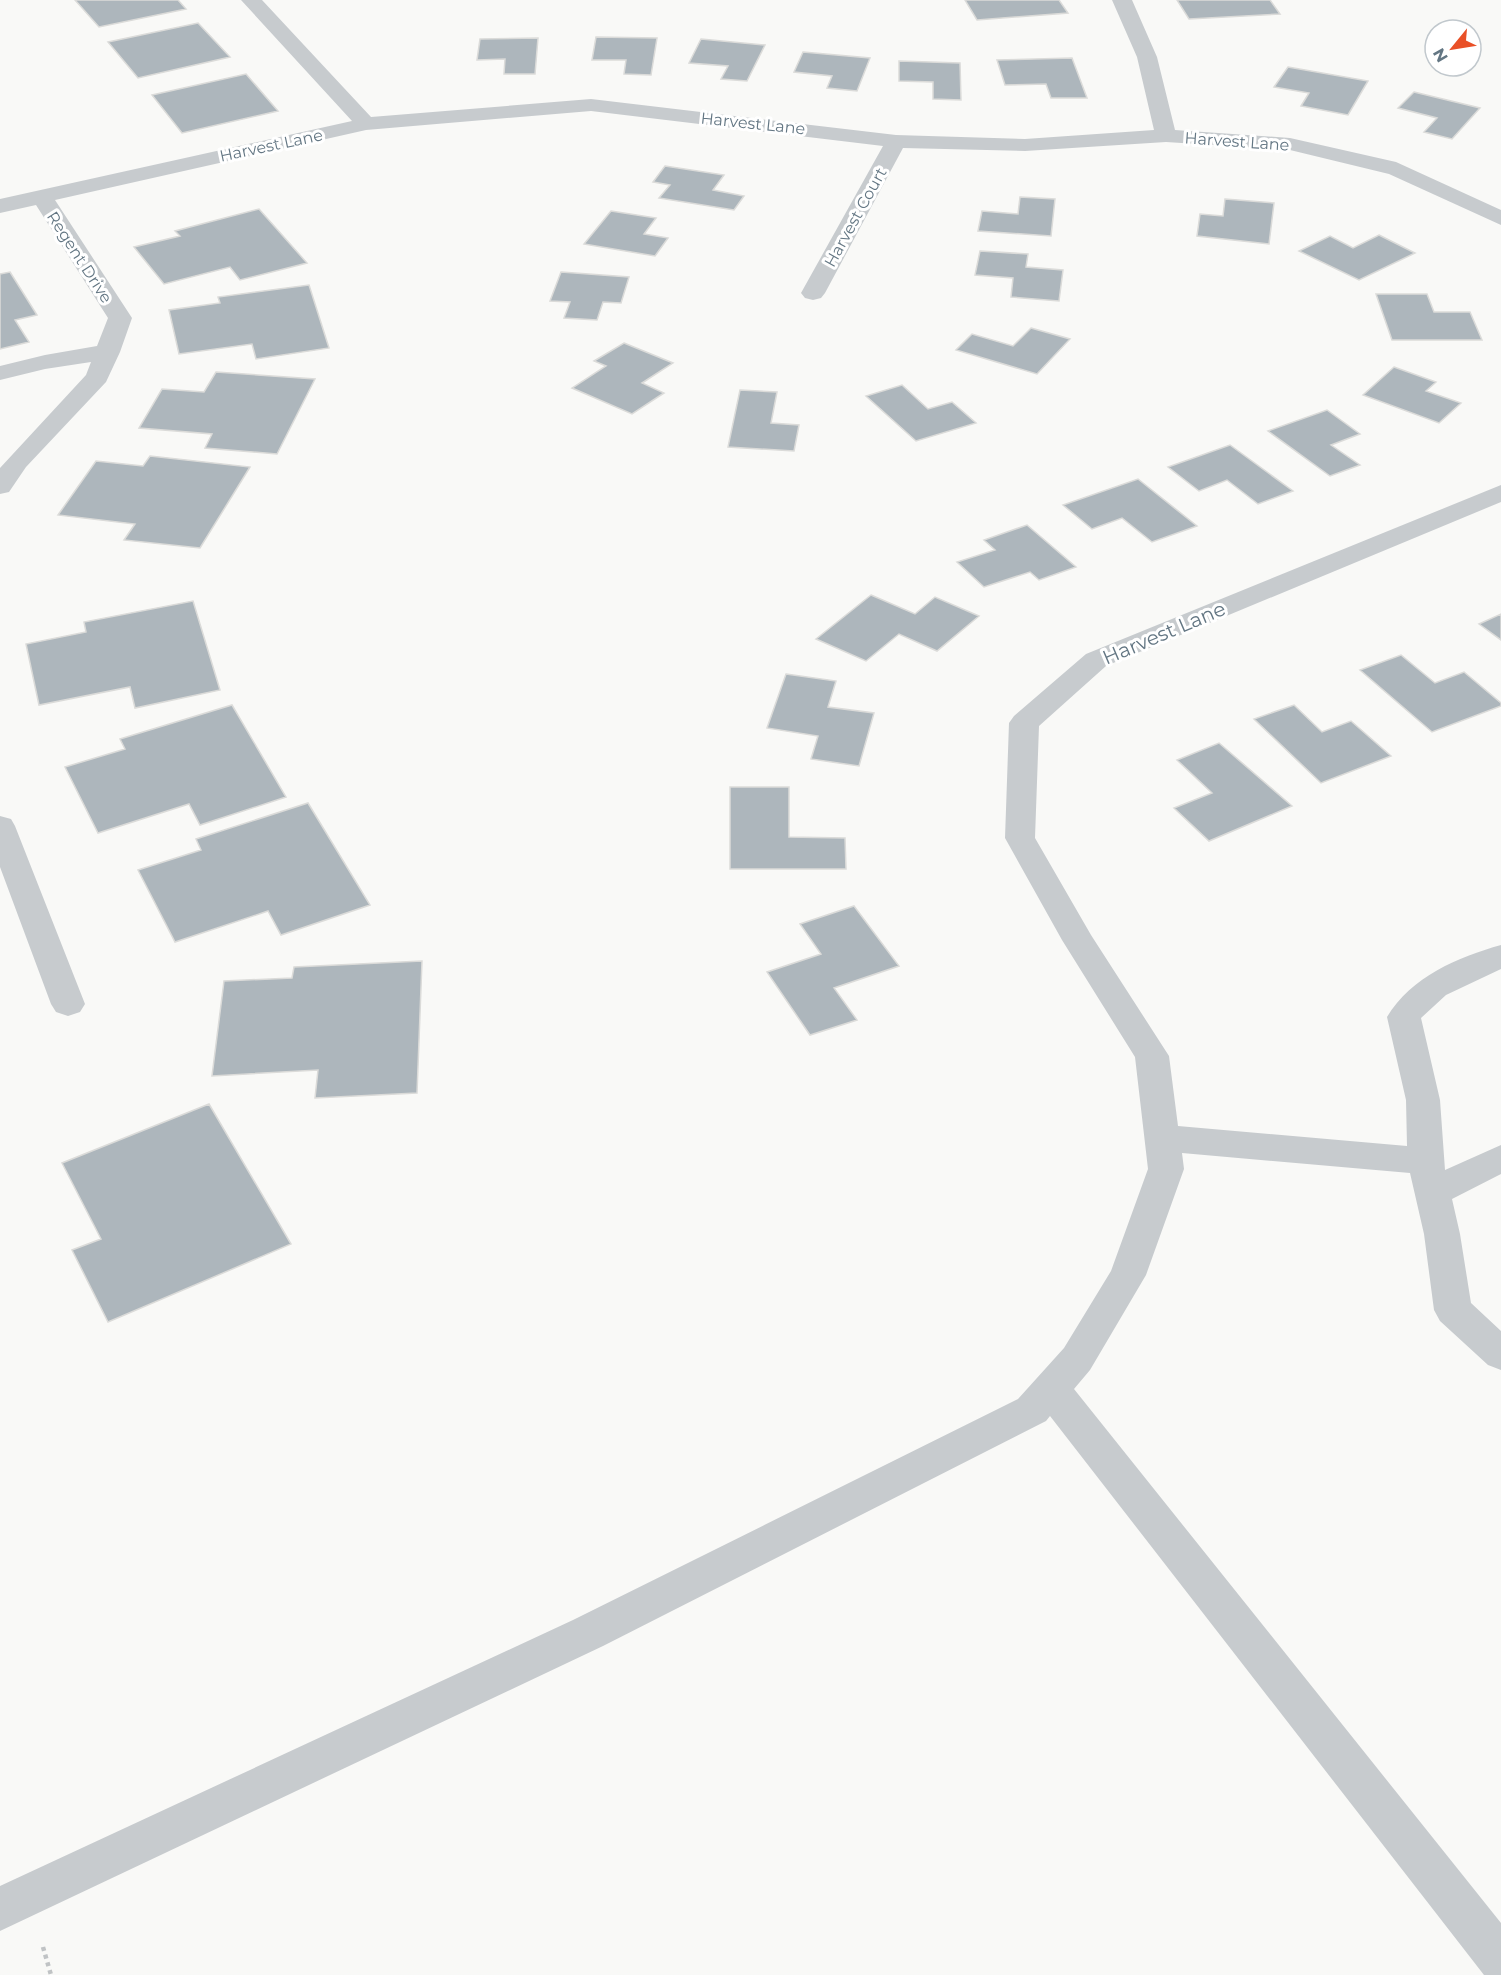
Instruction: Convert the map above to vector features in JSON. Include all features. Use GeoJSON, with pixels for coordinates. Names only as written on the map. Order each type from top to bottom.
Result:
{"type":"FeatureCollection","features":[{"type":"Feature","properties":{"kind":"street"},"geometry":{"type":"LineString","coordinates":[[251,0],[366,124]]}},
{"type":"Feature","properties":{"kind":"street"},"geometry":{"type":"LineString","coordinates":[[1122,0],[1147,57],[1166,136]]}},
{"type":"Feature","properties":{"kind":"street","name":"Harvest Lane"},"geometry":{"type":"LineString","coordinates":[[0,206],[366,124],[591,105],[896,141],[1025,145],[1166,136],[1290,144],[1396,169],[1501,218]]}},
{"type":"Feature","properties":{"kind":"street","name":"Harvest Court"},"geometry":{"type":"LineString","coordinates":[[813,293],[896,141]]}},
{"type":"Feature","properties":{"kind":"street","name":"Regent Drive"},"geometry":{"type":"LineString","coordinates":[[0,486],[17,462],[98,377],[120,318],[41,196]]}},
{"type":"Feature","properties":{"kind":"street"},"geometry":{"type":"LineString","coordinates":[[0,373],[45,362],[108,352]]}},
{"type":"Feature","properties":{"kind":"street","name":"Harvest Lane"},"geometry":{"type":"LineString","coordinates":[[0,1909],[588,1633],[1032,1410],[1077,1359],[1128,1275],[1166,1169],[1152,1056],[1078,940],[1020,838],[1024,723],[1096,660],[1501,493]]}},
{"type":"Feature","properties":{"kind":"street"},"geometry":{"type":"LineString","coordinates":[[0,826],[68,1004]]}},
{"type":"Feature","properties":{"kind":"street"},"geometry":{"type":"LineString","coordinates":[[1501,956],[1428,990],[1411,1004],[1404,1017],[1424,1100],[1429,1176],[1442,1234],[1453,1310],[1501,1354]]}},
{"type":"Feature","properties":{"kind":"street"},"geometry":{"type":"LineString","coordinates":[[1162,1138],[1429,1176],[1501,1158]]}},
{"type":"Feature","properties":{"kind":"street"},"geometry":{"type":"LineString","coordinates":[[1052,1388],[1501,1960]]}},
{"type":"Feature","properties":{"kind":"building"},"geometry":{"type":"Polygon","coordinates":[[[75,0],[178,0],[186,9],[99,27],[75,0]]]}},
{"type":"Feature","properties":{"kind":"building"},"geometry":{"type":"Polygon","coordinates":[[[965,0],[1059,0],[1068,13],[977,20],[965,0]]]}},
{"type":"Feature","properties":{"kind":"building"},"geometry":{"type":"Polygon","coordinates":[[[1177,0],[1270,0],[1280,14],[1189,19],[1177,0]]]}},
{"type":"Feature","properties":{"kind":"building"},"geometry":{"type":"Polygon","coordinates":[[[198,23],[230,57],[138,78],[108,42],[198,23]]]}},
{"type":"Feature","properties":{"kind":"building"},"geometry":{"type":"Polygon","coordinates":[[[596,37],[657,38],[651,75],[624,74],[626,60],[592,60],[596,37]]]}},
{"type":"Feature","properties":{"kind":"building"},"geometry":{"type":"Polygon","coordinates":[[[538,38],[535,74],[504,74],[505,59],[477,60],[480,39],[538,38]]]}},
{"type":"Feature","properties":{"kind":"building"},"geometry":{"type":"Polygon","coordinates":[[[701,39],[765,45],[747,81],[721,79],[728,66],[689,63],[701,39]]]}},
{"type":"Feature","properties":{"kind":"building"},"geometry":{"type":"Polygon","coordinates":[[[803,52],[870,58],[857,91],[827,88],[832,76],[794,72],[803,52]]]}},
{"type":"Feature","properties":{"kind":"building"},"geometry":{"type":"Polygon","coordinates":[[[1072,58],[1087,98],[1051,98],[1046,84],[1005,85],[997,60],[1072,58]]]}},
{"type":"Feature","properties":{"kind":"building"},"geometry":{"type":"Polygon","coordinates":[[[899,61],[960,63],[961,100],[933,99],[933,82],[899,81],[899,61]]]}},
{"type":"Feature","properties":{"kind":"building"},"geometry":{"type":"Polygon","coordinates":[[[1288,67],[1368,81],[1348,115],[1301,106],[1309,93],[1274,87],[1288,67]]]}},
{"type":"Feature","properties":{"kind":"building"},"geometry":{"type":"Polygon","coordinates":[[[246,74],[278,111],[182,133],[152,95],[246,74]]]}},
{"type":"Feature","properties":{"kind":"building"},"geometry":{"type":"Polygon","coordinates":[[[1414,92],[1480,108],[1452,139],[1424,132],[1437,118],[1398,108],[1414,92]]]}},
{"type":"Feature","properties":{"kind":"building"},"geometry":{"type":"Polygon","coordinates":[[[665,166],[724,175],[713,190],[744,196],[734,210],[659,198],[670,185],[653,182],[665,166]]]}},
{"type":"Feature","properties":{"kind":"building"},"geometry":{"type":"Polygon","coordinates":[[[1020,197],[1055,199],[1051,236],[978,231],[982,211],[1018,214],[1020,197]]]}},
{"type":"Feature","properties":{"kind":"building"},"geometry":{"type":"Polygon","coordinates":[[[1225,199],[1274,203],[1269,244],[1197,236],[1200,214],[1223,216],[1225,199]]]}},
{"type":"Feature","properties":{"kind":"building"},"geometry":{"type":"Polygon","coordinates":[[[259,209],[307,263],[240,280],[230,267],[164,284],[134,247],[180,236],[175,231],[259,209]]]}},
{"type":"Feature","properties":{"kind":"building"},"geometry":{"type":"Polygon","coordinates":[[[611,211],[656,218],[644,234],[668,238],[655,256],[584,244],[611,211]]]}},
{"type":"Feature","properties":{"kind":"building"},"geometry":{"type":"Polygon","coordinates":[[[1379,235],[1415,253],[1359,280],[1299,251],[1330,236],[1353,248],[1379,235]]]}},
{"type":"Feature","properties":{"kind":"building"},"geometry":{"type":"Polygon","coordinates":[[[980,251],[1028,254],[1026,267],[1063,270],[1059,301],[1011,297],[1013,278],[975,275],[980,251]]]}},
{"type":"Feature","properties":{"kind":"building"},"geometry":{"type":"Polygon","coordinates":[[[10,272],[37,315],[15,320],[29,342],[0,349],[0,274],[10,272]]]}},
{"type":"Feature","properties":{"kind":"building"},"geometry":{"type":"Polygon","coordinates":[[[561,272],[629,277],[621,303],[603,302],[597,320],[564,318],[570,302],[550,301],[561,272]]]}},
{"type":"Feature","properties":{"kind":"building"},"geometry":{"type":"Polygon","coordinates":[[[309,285],[329,348],[256,359],[252,344],[179,354],[169,310],[220,303],[218,297],[309,285]]]}},
{"type":"Feature","properties":{"kind":"building"},"geometry":{"type":"Polygon","coordinates":[[[1376,294],[1427,294],[1434,312],[1470,312],[1482,340],[1392,340],[1376,294]]]}},
{"type":"Feature","properties":{"kind":"building"},"geometry":{"type":"Polygon","coordinates":[[[1031,328],[1070,339],[1037,374],[956,350],[972,334],[1013,346],[1031,328]]]}},
{"type":"Feature","properties":{"kind":"building"},"geometry":{"type":"Polygon","coordinates":[[[624,343],[673,363],[642,383],[664,393],[632,414],[572,388],[606,366],[594,361],[624,343]]]}},
{"type":"Feature","properties":{"kind":"building"},"geometry":{"type":"Polygon","coordinates":[[[1394,367],[1436,382],[1426,391],[1461,403],[1439,423],[1363,395],[1394,367]]]}},
{"type":"Feature","properties":{"kind":"building"},"geometry":{"type":"Polygon","coordinates":[[[216,372],[315,379],[277,454],[205,448],[212,434],[139,428],[162,389],[204,392],[216,372]]]}},
{"type":"Feature","properties":{"kind":"building"},"geometry":{"type":"Polygon","coordinates":[[[902,385],[928,409],[952,402],[976,423],[916,441],[866,396],[902,385]]]}},
{"type":"Feature","properties":{"kind":"building"},"geometry":{"type":"Polygon","coordinates":[[[740,390],[777,392],[771,423],[799,425],[794,451],[728,447],[740,390]]]}},
{"type":"Feature","properties":{"kind":"building"},"geometry":{"type":"Polygon","coordinates":[[[1327,410],[1360,434],[1331,445],[1360,465],[1330,476],[1268,431],[1327,410]]]}},
{"type":"Feature","properties":{"kind":"building"},"geometry":{"type":"Polygon","coordinates":[[[1230,445],[1293,491],[1258,504],[1227,480],[1199,491],[1168,467],[1230,445]]]}},
{"type":"Feature","properties":{"kind":"building"},"geometry":{"type":"Polygon","coordinates":[[[150,456],[250,467],[200,548],[124,540],[135,524],[58,515],[96,461],[143,466],[150,456]]]}},
{"type":"Feature","properties":{"kind":"building"},"geometry":{"type":"Polygon","coordinates":[[[1138,479],[1197,526],[1152,542],[1122,518],[1092,529],[1063,505],[1138,479]]]}},
{"type":"Feature","properties":{"kind":"building"},"geometry":{"type":"Polygon","coordinates":[[[1027,525],[1076,567],[1039,580],[1030,572],[984,587],[957,562],[995,550],[984,540],[1027,525]]]}},
{"type":"Feature","properties":{"kind":"building"},"geometry":{"type":"Polygon","coordinates":[[[871,595],[915,614],[935,597],[979,616],[937,651],[899,634],[866,661],[816,639],[871,595]]]}},
{"type":"Feature","properties":{"kind":"building"},"geometry":{"type":"Polygon","coordinates":[[[193,601],[220,690],[135,708],[130,687],[39,705],[26,644],[86,632],[84,622],[193,601]]]}},
{"type":"Feature","properties":{"kind":"building"},"geometry":{"type":"Polygon","coordinates":[[[1501,614],[1501,640],[1479,624],[1501,614]]]}},
{"type":"Feature","properties":{"kind":"building"},"geometry":{"type":"Polygon","coordinates":[[[1401,655],[1435,683],[1464,672],[1501,703],[1501,706],[1432,732],[1360,670],[1401,655]]]}},
{"type":"Feature","properties":{"kind":"building"},"geometry":{"type":"Polygon","coordinates":[[[786,674],[836,681],[828,707],[874,713],[859,766],[811,759],[818,736],[767,728],[786,674]]]}},
{"type":"Feature","properties":{"kind":"building"},"geometry":{"type":"Polygon","coordinates":[[[232,705],[286,797],[200,825],[189,804],[98,833],[65,767],[125,749],[120,739],[232,705]]]}},
{"type":"Feature","properties":{"kind":"building"},"geometry":{"type":"Polygon","coordinates":[[[1294,705],[1322,732],[1351,721],[1391,756],[1321,783],[1254,719],[1294,705]]]}},
{"type":"Feature","properties":{"kind":"building"},"geometry":{"type":"Polygon","coordinates":[[[1219,743],[1292,806],[1209,841],[1174,808],[1212,793],[1177,760],[1219,743]]]}},
{"type":"Feature","properties":{"kind":"building"},"geometry":{"type":"Polygon","coordinates":[[[730,787],[789,787],[789,837],[845,838],[846,869],[730,869],[730,787]]]}},
{"type":"Feature","properties":{"kind":"building"},"geometry":{"type":"Polygon","coordinates":[[[308,803],[370,905],[281,935],[268,911],[175,942],[138,870],[201,850],[196,839],[308,803]]]}},
{"type":"Feature","properties":{"kind":"building"},"geometry":{"type":"Polygon","coordinates":[[[854,906],[899,966],[834,988],[857,1020],[810,1035],[767,972],[821,954],[800,924],[854,906]]]}},
{"type":"Feature","properties":{"kind":"building"},"geometry":{"type":"Polygon","coordinates":[[[422,961],[417,1093],[315,1098],[318,1070],[212,1076],[224,981],[292,978],[294,967],[422,961]]]}},
{"type":"Feature","properties":{"kind":"building"},"geometry":{"type":"Polygon","coordinates":[[[209,1104],[291,1244],[108,1322],[72,1250],[101,1239],[62,1163],[209,1104]]]}}]}
